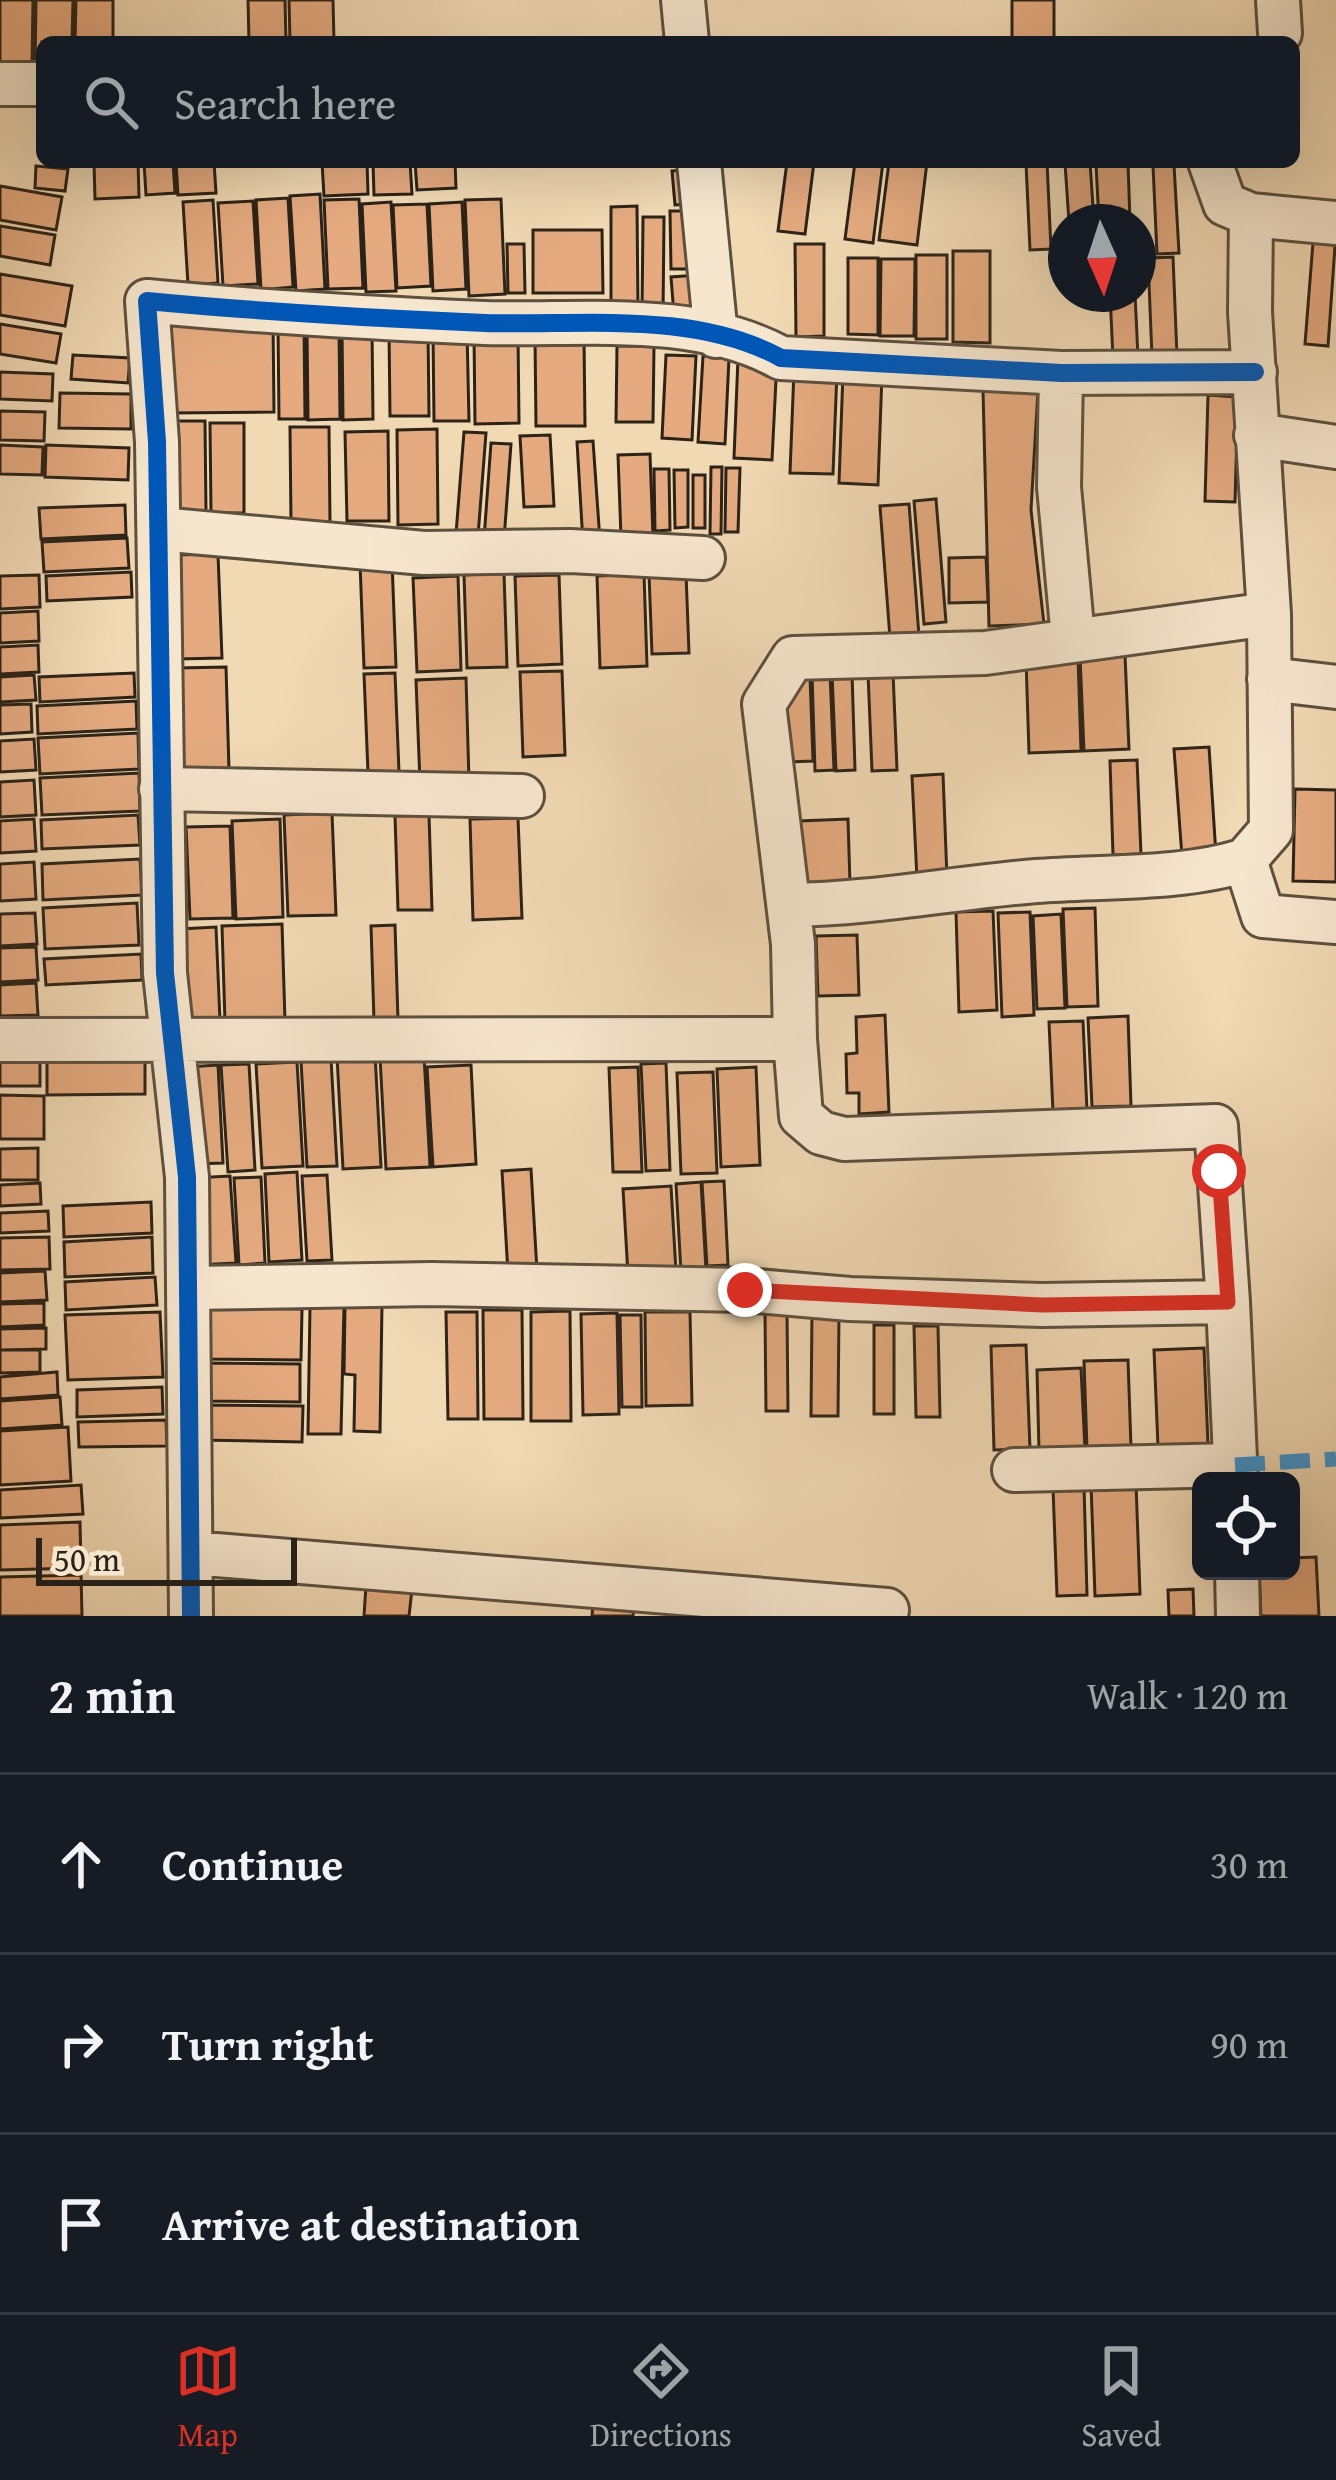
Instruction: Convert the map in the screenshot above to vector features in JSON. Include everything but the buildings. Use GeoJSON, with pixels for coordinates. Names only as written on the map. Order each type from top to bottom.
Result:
{"type":"FeatureCollection","features":[{"type":"Feature","properties":{"kind":"street"},"geometry":{"type":"LineString","coordinates":[[682,0],[686,36]]}},
{"type":"Feature","properties":{"kind":"street"},"geometry":{"type":"LineString","coordinates":[[0,84],[36,85]]}},
{"type":"Feature","properties":{"kind":"street"},"geometry":{"type":"LineString","coordinates":[[700,168],[716,336]]}},
{"type":"Feature","properties":{"kind":"street"},"geometry":{"type":"LineString","coordinates":[[1212,168],[1225,205],[1251,215],[1336,223]]}},
{"type":"Feature","properties":{"kind":"street"},"geometry":{"type":"LineString","coordinates":[[789,905],[860,904],[1002,884],[1157,871],[1210,872],[1245,860],[1271,830],[1269,614],[1250,312],[1251,215]]}},
{"type":"Feature","properties":{"kind":"street"},"geometry":{"type":"LineString","coordinates":[[191,1616],[187,1177],[164,973],[159,529],[147,301],[398,320],[596,320],[748,340],[781,358],[1061,373],[1256,372]]}},
{"type":"Feature","properties":{"kind":"street"},"geometry":{"type":"LineString","coordinates":[[1061,373],[1059,487],[1073,638]]}},
{"type":"Feature","properties":{"kind":"street"},"geometry":{"type":"LineString","coordinates":[[1256,435],[1336,447]]}},
{"type":"Feature","properties":{"kind":"street"},"geometry":{"type":"LineString","coordinates":[[159,529],[424,554],[570,551],[703,558]]}},
{"type":"Feature","properties":{"kind":"street"},"geometry":{"type":"LineString","coordinates":[[1236,1472],[1216,1126],[844,1139],[821,1133],[801,1116],[789,905],[764,704],[793,658],[985,653],[1269,614]]}},
{"type":"Feature","properties":{"kind":"street"},"geometry":{"type":"LineString","coordinates":[[1269,680],[1336,687]]}},
{"type":"Feature","properties":{"kind":"street"},"geometry":{"type":"LineString","coordinates":[[161,789],[522,796]]}},
{"type":"Feature","properties":{"kind":"street"},"geometry":{"type":"LineString","coordinates":[[1245,860],[1263,916],[1336,922]]}},
{"type":"Feature","properties":{"kind":"street"},"geometry":{"type":"LineString","coordinates":[[0,1040],[795,1040]]}},
{"type":"Feature","properties":{"kind":"street"},"geometry":{"type":"LineString","coordinates":[[190,1288],[432,1284],[745,1290],[1042,1305],[1228,1302]]}},
{"type":"Feature","properties":{"kind":"street"},"geometry":{"type":"LineString","coordinates":[[1014,1470],[1192,1472]]}},
{"type":"Feature","properties":{"kind":"street"},"geometry":{"type":"LineString","coordinates":[[192,1553],[887,1610]]}},
{"type":"Feature","properties":{"kind":"street"},"geometry":{"type":"LineString","coordinates":[[1237,1580],[1238,1616]]}},
{"type":"Feature","properties":{"kind":"marked path"},"geometry":{"type":"LineString","coordinates":[[1235,1465],[1336,1459]]}},
{"type":"Feature","properties":{"kind":"cycle path"},"geometry":{"type":"LineString","coordinates":[[191,1616],[187,1177],[165,973],[157,442],[147,301],[443,321],[674,327],[747,343],[781,358],[1061,373],[1255,372]]}},
{"type":"Feature","properties":{"kind":"route"},"geometry":{"type":"LineString","coordinates":[[745,1290],[850,1299],[1042,1305],[1228,1302],[1219,1171]]}}]}
